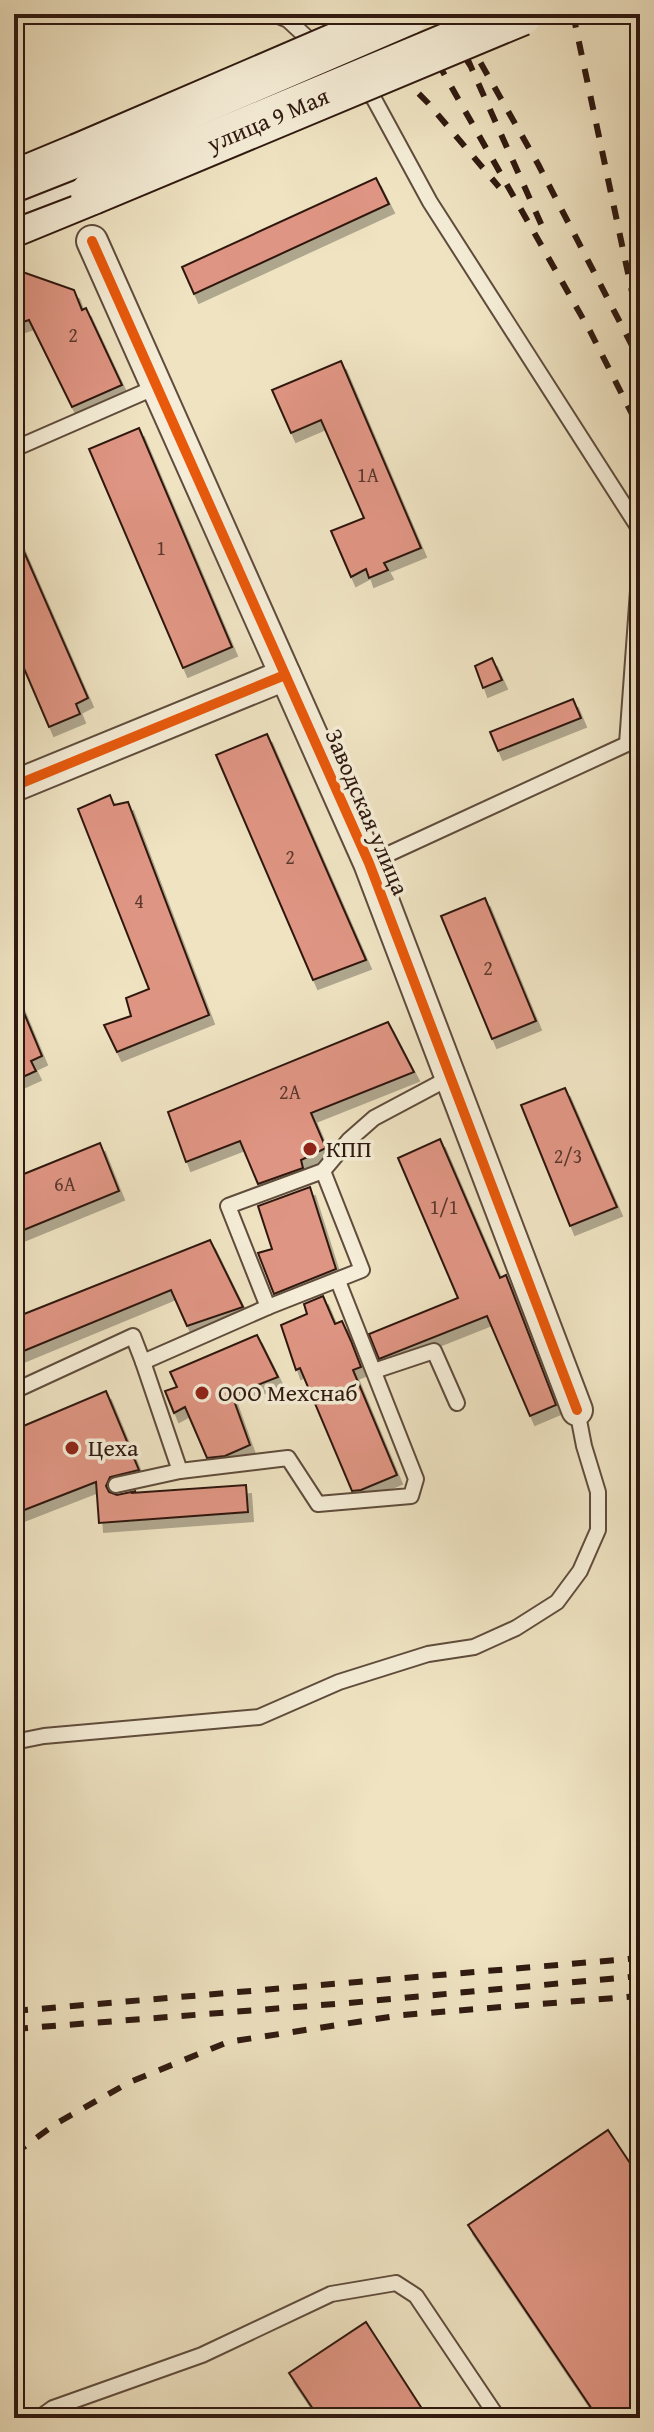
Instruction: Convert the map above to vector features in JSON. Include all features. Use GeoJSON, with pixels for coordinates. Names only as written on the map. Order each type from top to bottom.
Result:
{"type":"FeatureCollection","features":[{"type":"Feature","properties":{"kind":"main road","name":"улица 9 Мая"},"geometry":{"type":"LineString","coordinates":[[14,225],[85,174],[407,14]]}},
{"type":"Feature","properties":{"kind":"main road","name":"улица 9 Мая"},"geometry":{"type":"LineString","coordinates":[[14,182],[85,174],[521,14]]}},
{"type":"Feature","properties":{"kind":"street","name":"Заводская улица"},"geometry":{"type":"LineString","coordinates":[[92,241],[369,863],[577,1410]]}},
{"type":"Feature","properties":{"kind":"street"},"geometry":{"type":"LineString","coordinates":[[14,786],[285,675]]}},
{"type":"Feature","properties":{"kind":"lane"},"geometry":{"type":"LineString","coordinates":[[273,14],[288,20],[374,99],[430,202],[640,530]]}},
{"type":"Feature","properties":{"kind":"lane"},"geometry":{"type":"LineString","coordinates":[[14,449],[156,387]]}},
{"type":"Feature","properties":{"kind":"lane"},"geometry":{"type":"LineString","coordinates":[[369,863],[627,744],[640,563]]}},
{"type":"Feature","properties":{"kind":"lane"},"geometry":{"type":"LineString","coordinates":[[268,1307],[228,1206],[323,1171],[349,1140],[374,1118],[451,1077]]}},
{"type":"Feature","properties":{"kind":"lane"},"geometry":{"type":"LineString","coordinates":[[143,1362],[362,1270],[323,1171]]}},
{"type":"Feature","properties":{"kind":"lane"},"geometry":{"type":"LineString","coordinates":[[116,1485],[180,1471],[288,1458],[318,1504],[411,1496],[416,1479],[338,1281]]}},
{"type":"Feature","properties":{"kind":"lane"},"geometry":{"type":"LineString","coordinates":[[14,1391],[133,1336],[180,1471]]}},
{"type":"Feature","properties":{"kind":"lane"},"geometry":{"type":"LineString","coordinates":[[374,1371],[434,1351],[457,1403]]}},
{"type":"Feature","properties":{"kind":"lane"},"geometry":{"type":"LineString","coordinates":[[14,1742],[44,1736],[259,1717],[339,1682],[428,1654],[474,1647],[516,1628],[557,1602],[580,1571],[598,1530],[598,1492],[577,1410]]}},
{"type":"Feature","properties":{"kind":"lane"},"geometry":{"type":"LineString","coordinates":[[39,2418],[53,2408],[202,2355],[331,2294],[396,2283],[416,2296],[498,2418]]}},
{"type":"Feature","properties":{"kind":"building"},"geometry":{"type":"Polygon","coordinates":[[[376,178],[389,204],[194,294],[182,267],[376,178]]]}},
{"type":"Feature","properties":{"kind":"building"},"geometry":{"type":"Polygon","coordinates":[[[14,269],[74,290],[82,310],[86,308],[122,385],[72,407],[29,320],[14,325],[14,269]]]}},
{"type":"Feature","properties":{"kind":"building"},"geometry":{"type":"Polygon","coordinates":[[[341,361],[421,548],[384,563],[388,570],[369,578],[366,569],[351,577],[331,531],[364,518],[321,420],[291,433],[272,390],[341,361]]]}},
{"type":"Feature","properties":{"kind":"building"},"geometry":{"type":"Polygon","coordinates":[[[139,428],[232,647],[183,668],[89,449],[139,428]]]}},
{"type":"Feature","properties":{"kind":"building"},"geometry":{"type":"Polygon","coordinates":[[[14,529],[88,698],[76,704],[80,714],[49,727],[14,645],[14,529]]]}},
{"type":"Feature","properties":{"kind":"building"},"geometry":{"type":"Polygon","coordinates":[[[492,658],[502,680],[483,688],[475,666],[492,658]]]}},
{"type":"Feature","properties":{"kind":"building"},"geometry":{"type":"Polygon","coordinates":[[[573,699],[581,718],[498,751],[490,732],[573,699]]]}},
{"type":"Feature","properties":{"kind":"building"},"geometry":{"type":"Polygon","coordinates":[[[267,734],[366,960],[313,980],[216,755],[267,734]]]}},
{"type":"Feature","properties":{"kind":"building"},"geometry":{"type":"Polygon","coordinates":[[[110,795],[114,805],[128,802],[209,1015],[117,1052],[104,1025],[131,1016],[126,998],[149,989],[78,809],[110,795]]]}},
{"type":"Feature","properties":{"kind":"building"},"geometry":{"type":"Polygon","coordinates":[[[485,898],[536,1021],[492,1039],[441,916],[485,898]]]}},
{"type":"Feature","properties":{"kind":"building"},"geometry":{"type":"Polygon","coordinates":[[[14,989],[42,1056],[31,1061],[36,1071],[14,1081],[14,989]]]}},
{"type":"Feature","properties":{"kind":"building"},"geometry":{"type":"Polygon","coordinates":[[[388,1022],[414,1072],[311,1113],[326,1148],[301,1160],[303,1168],[258,1184],[240,1141],[186,1162],[168,1112],[388,1022]]]}},
{"type":"Feature","properties":{"kind":"building"},"geometry":{"type":"Polygon","coordinates":[[[565,1088],[617,1207],[570,1226],[521,1105],[565,1088]]]}},
{"type":"Feature","properties":{"kind":"building"},"geometry":{"type":"Polygon","coordinates":[[[440,1139],[500,1278],[506,1275],[556,1405],[530,1416],[487,1316],[379,1359],[369,1334],[458,1298],[398,1158],[440,1139]]]}},
{"type":"Feature","properties":{"kind":"building"},"geometry":{"type":"Polygon","coordinates":[[[100,1143],[119,1191],[14,1234],[14,1178],[100,1143]]]}},
{"type":"Feature","properties":{"kind":"building"},"geometry":{"type":"Polygon","coordinates":[[[310,1187],[336,1269],[274,1294],[258,1253],[272,1249],[258,1206],[310,1187]]]}},
{"type":"Feature","properties":{"kind":"building"},"geometry":{"type":"Polygon","coordinates":[[[210,1240],[243,1307],[187,1326],[171,1290],[14,1355],[14,1318],[210,1240]]]}},
{"type":"Feature","properties":{"kind":"building"},"geometry":{"type":"Polygon","coordinates":[[[323,1296],[335,1324],[342,1321],[351,1341],[361,1367],[353,1370],[397,1475],[361,1490],[352,1491],[300,1368],[296,1370],[281,1325],[307,1314],[304,1304],[323,1296]]]}},
{"type":"Feature","properties":{"kind":"building","name":"ООО Мехснаб"},"geometry":{"type":"Polygon","coordinates":[[[257,1335],[278,1377],[232,1395],[250,1445],[225,1456],[207,1458],[185,1407],[174,1413],[165,1391],[177,1387],[170,1372],[257,1335]]]}},
{"type":"Feature","properties":{"kind":"building","name":"Цеха"},"geometry":{"type":"Polygon","coordinates":[[[106,1391],[139,1470],[110,1477],[106,1486],[109,1492],[117,1495],[136,1491],[131,1493],[246,1485],[248,1512],[99,1523],[96,1482],[14,1514],[14,1430],[106,1391]]]}},
{"type":"Feature","properties":{"kind":"building"},"geometry":{"type":"Polygon","coordinates":[[[608,2130],[640,2178],[640,2418],[598,2418],[468,2225],[608,2130]]]}},
{"type":"Feature","properties":{"kind":"building"},"geometry":{"type":"Polygon","coordinates":[[[366,2322],[428,2418],[319,2418],[289,2373],[366,2322]]]}},
{"type":"Feature","properties":{"kind":"tram line"},"geometry":{"type":"LineString","coordinates":[[14,204],[466,14]]}},
{"type":"Feature","properties":{"kind":"tram line"},"geometry":{"type":"LineString","coordinates":[[14,218],[98,186],[500,14]]}},
{"type":"Feature","properties":{"kind":"railway"},"geometry":{"type":"LineString","coordinates":[[340,14],[428,103],[499,187]]}},
{"type":"Feature","properties":{"kind":"railway"},"geometry":{"type":"LineString","coordinates":[[410,14],[590,331],[640,430]]}},
{"type":"Feature","properties":{"kind":"railway"},"geometry":{"type":"LineString","coordinates":[[436,14],[470,65]]}},
{"type":"Feature","properties":{"kind":"railway"},"geometry":{"type":"LineString","coordinates":[[453,14],[538,164],[640,361]]}},
{"type":"Feature","properties":{"kind":"railway"},"geometry":{"type":"LineString","coordinates":[[573,14],[632,292],[640,313]]}},
{"type":"Feature","properties":{"kind":"railway"},"geometry":{"type":"LineString","coordinates":[[467,58],[542,226]]}},
{"type":"Feature","properties":{"kind":"railway"},"geometry":{"type":"LineString","coordinates":[[14,2011],[640,1958]]}},
{"type":"Feature","properties":{"kind":"railway"},"geometry":{"type":"LineString","coordinates":[[14,2029],[640,1976]]}},
{"type":"Feature","properties":{"kind":"railway"},"geometry":{"type":"LineString","coordinates":[[14,2154],[57,2123],[130,2082],[228,2042],[402,2015],[640,1996]]}},
{"type":"Feature","properties":{"kind":"cycle path"},"geometry":{"type":"LineString","coordinates":[[92,241],[369,863],[577,1410]]}},
{"type":"Feature","properties":{"kind":"cycle path"},"geometry":{"type":"LineString","coordinates":[[14,786],[285,675]]}},
{"type":"Feature","properties":{"kind":"place","name":"КПП"},"geometry":{"type":"Point","coordinates":[310,1149]}},
{"type":"Feature","properties":{"kind":"place","name":"ООО Мехснаб"},"geometry":{"type":"Point","coordinates":[202,1393]}},
{"type":"Feature","properties":{"kind":"place","name":"Цеха"},"geometry":{"type":"Point","coordinates":[72,1448]}}]}
